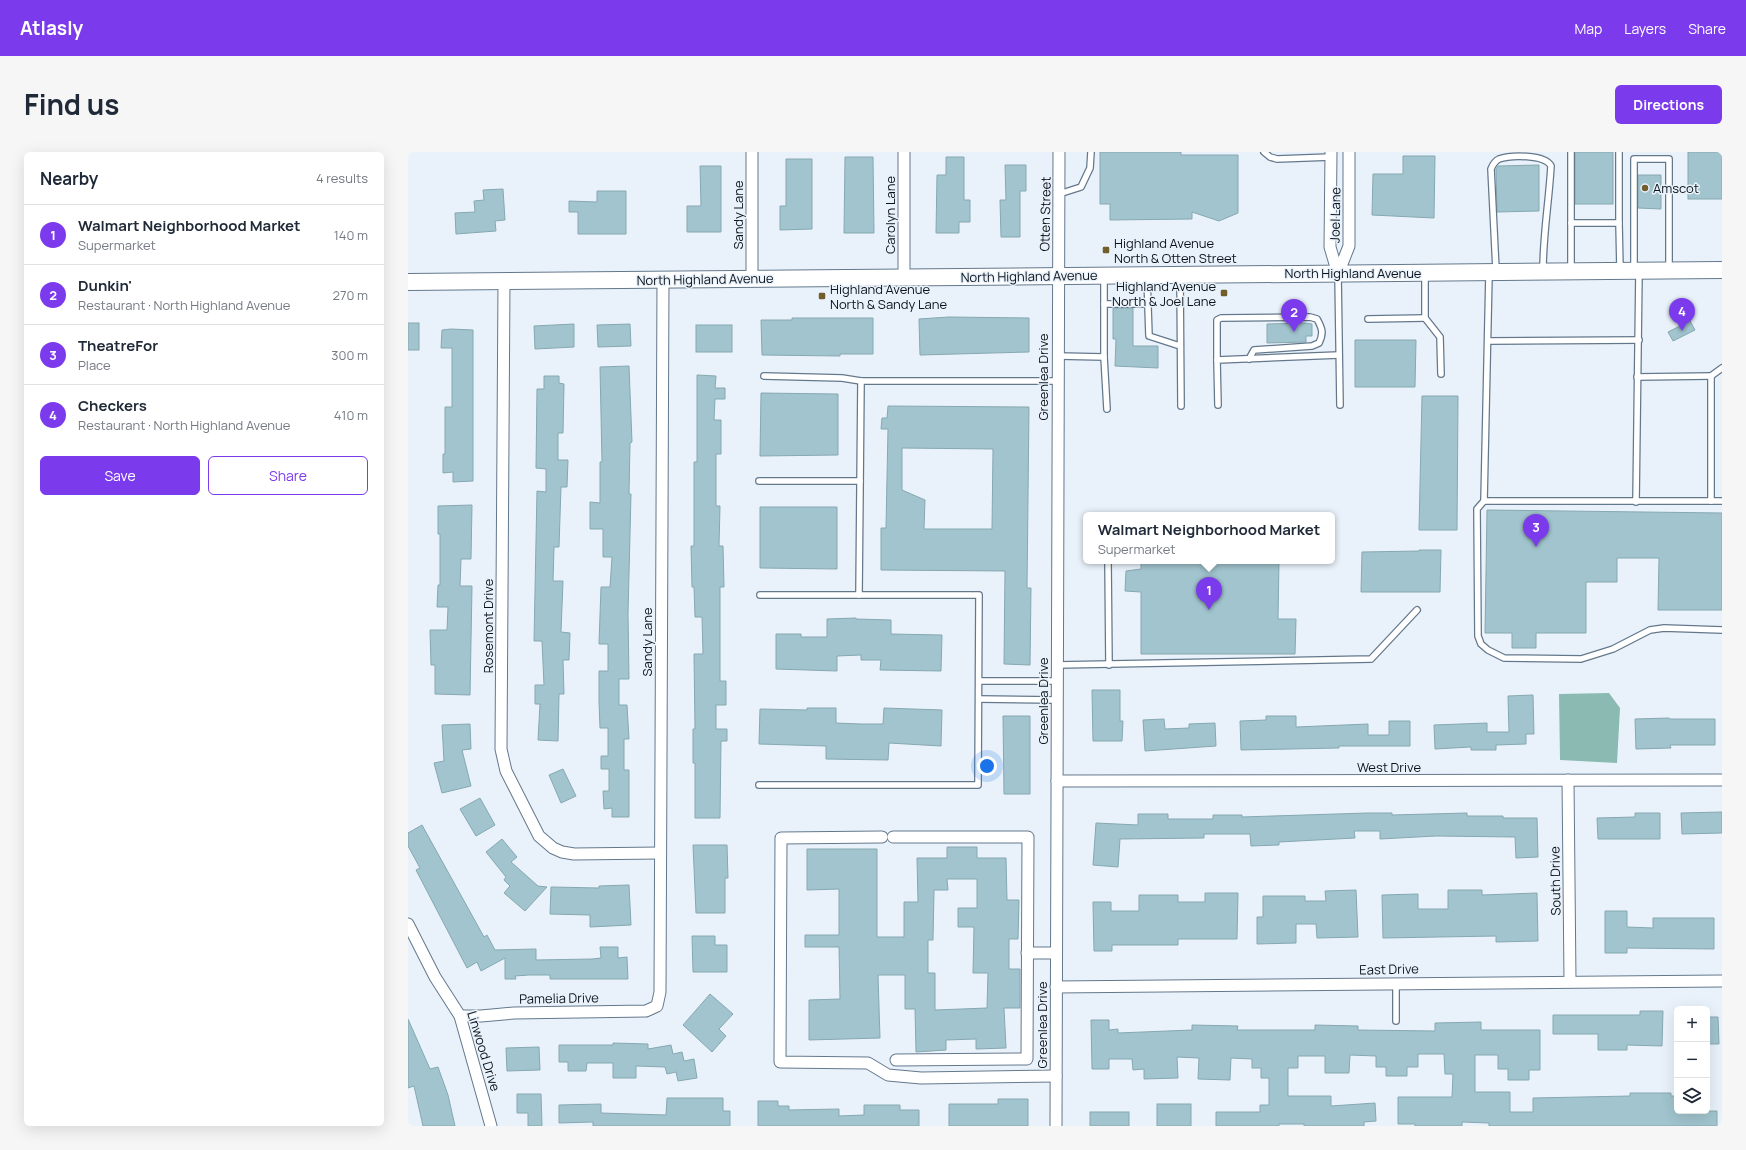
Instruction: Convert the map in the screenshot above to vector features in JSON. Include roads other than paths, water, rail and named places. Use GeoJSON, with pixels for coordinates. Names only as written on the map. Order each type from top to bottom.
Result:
{"type":"FeatureCollection","features":[{"type":"Feature","properties":{"kind":"street","name":"Sandy Lane"},"geometry":{"type":"LineString","coordinates":[[752,152],[752,278]]}},
{"type":"Feature","properties":{"kind":"street","name":"Carolyn Lane"},"geometry":{"type":"LineString","coordinates":[[904,152],[904,277]]}},
{"type":"Feature","properties":{"kind":"street","name":"Otten Street"},"geometry":{"type":"LineString","coordinates":[[1058,276],[1059,152]]}},
{"type":"Feature","properties":{"kind":"street","name":"Joel Lane"},"geometry":{"type":"LineString","coordinates":[[1338,274],[1349,246],[1349,152]]}},
{"type":"Feature","properties":{"kind":"street","name":"Joel Lane"},"geometry":{"type":"LineString","coordinates":[[1331,155],[1330,247],[1338,274]]}},
{"type":"Feature","properties":{"kind":"street","name":"North Highland Avenue"},"geometry":{"type":"LineString","coordinates":[[408,282],[1722,270]]}},
{"type":"Feature","properties":{"kind":"street","name":"Greenlea Drive"},"geometry":{"type":"LineString","coordinates":[[1056,1126],[1058,276]]}},
{"type":"Feature","properties":{"kind":"street","name":"Sandy Lane"},"geometry":{"type":"LineString","coordinates":[[657,1006],[660,992],[662,279]]}},
{"type":"Feature","properties":{"kind":"street","name":"Rosemont Drive"},"geometry":{"type":"LineString","coordinates":[[504,281],[501,749],[506,771],[539,836],[553,848],[562,852],[574,854],[660,853]]}},
{"type":"Feature","properties":{"kind":"street","name":"South Drive"},"geometry":{"type":"LineString","coordinates":[[1568,780],[1570,981]]}},
{"type":"Feature","properties":{"kind":"street","name":"West Drive"},"geometry":{"type":"LineString","coordinates":[[1057,781],[1722,780]]}},
{"type":"Feature","properties":{"kind":"street"},"geometry":{"type":"LineString","coordinates":[[896,1060],[1027,1059],[1028,837],[781,838],[780,1062],[868,1063],[888,1075],[921,1078],[1056,1076]]}},
{"type":"Feature","properties":{"kind":"street","name":"Linwood Drive"},"geometry":{"type":"LineString","coordinates":[[408,924],[435,977],[460,1016],[491,1126]]}},
{"type":"Feature","properties":{"kind":"street"},"geometry":{"type":"LineString","coordinates":[[1027,953],[1056,953]]}},
{"type":"Feature","properties":{"kind":"street","name":"East Drive"},"geometry":{"type":"LineString","coordinates":[[1056,987],[1570,981],[1722,981]]}},
{"type":"Feature","properties":{"kind":"street","name":"Pamelia Drive"},"geometry":{"type":"LineString","coordinates":[[460,1016],[514,1013],[646,1011],[657,1006]]}},
{"type":"Feature","properties":{"kind":"lane"},"geometry":{"type":"LineString","coordinates":[[1059,194],[1080,187],[1090,168],[1090,152]]}},
{"type":"Feature","properties":{"kind":"lane"},"geometry":{"type":"LineString","coordinates":[[1264,152],[1270,157],[1277,158],[1331,155]]}},
{"type":"Feature","properties":{"kind":"lane"},"geometry":{"type":"LineString","coordinates":[[1571,152],[1571,272]]}},
{"type":"Feature","properties":{"kind":"lane"},"geometry":{"type":"LineString","coordinates":[[1619,152],[1619,223],[1631,271],[1639,340],[1637,377],[1636,502]]}},
{"type":"Feature","properties":{"kind":"lane"},"geometry":{"type":"LineString","coordinates":[[1543,272],[1543,237],[1549,205],[1549,163],[1543,159],[1531,156],[1499,159],[1494,162],[1491,168],[1492,272],[1486,354],[1484,501],[1477,508],[1478,636],[1481,644],[1488,650],[1504,658],[1581,659],[1613,649],[1650,630],[1664,628],[1722,630]]}},
{"type":"Feature","properties":{"kind":"lane"},"geometry":{"type":"LineString","coordinates":[[1631,271],[1634,160],[1669,159],[1669,271]]}},
{"type":"Feature","properties":{"kind":"lane"},"geometry":{"type":"LineString","coordinates":[[1571,223],[1619,223]]}},
{"type":"Feature","properties":{"kind":"lane"},"geometry":{"type":"LineString","coordinates":[[1425,273],[1425,318],[1440,337],[1441,374]]}},
{"type":"Feature","properties":{"kind":"lane"},"geometry":{"type":"LineString","coordinates":[[1180,274],[1181,406]]}},
{"type":"Feature","properties":{"kind":"lane"},"geometry":{"type":"LineString","coordinates":[[1338,274],[1340,405]]}},
{"type":"Feature","properties":{"kind":"lane"},"geometry":{"type":"LineString","coordinates":[[1147,275],[1149,336],[1180,346]]}},
{"type":"Feature","properties":{"kind":"lane"},"geometry":{"type":"LineString","coordinates":[[1104,276],[1104,356],[1107,409]]}},
{"type":"Feature","properties":{"kind":"lane"},"geometry":{"type":"LineString","coordinates":[[1104,304],[1148,304]]}},
{"type":"Feature","properties":{"kind":"lane"},"geometry":{"type":"LineString","coordinates":[[1218,405],[1216,320],[1221,318],[1310,317],[1317,319],[1322,328],[1322,336],[1319,343],[1312,346],[1254,350],[1249,359]]}},
{"type":"Feature","properties":{"kind":"lane"},"geometry":{"type":"LineString","coordinates":[[1368,319],[1425,318]]}},
{"type":"Feature","properties":{"kind":"lane"},"geometry":{"type":"LineString","coordinates":[[1488,341],[1639,340]]}},
{"type":"Feature","properties":{"kind":"lane"},"geometry":{"type":"LineString","coordinates":[[1217,360],[1339,355]]}},
{"type":"Feature","properties":{"kind":"lane"},"geometry":{"type":"LineString","coordinates":[[1058,356],[1104,356]]}},
{"type":"Feature","properties":{"kind":"lane"},"geometry":{"type":"LineString","coordinates":[[1637,377],[1711,376],[1722,368]]}},
{"type":"Feature","properties":{"kind":"lane"},"geometry":{"type":"LineString","coordinates":[[764,376],[842,378],[861,381],[1057,381]]}},
{"type":"Feature","properties":{"kind":"lane"},"geometry":{"type":"LineString","coordinates":[[1711,376],[1711,501]]}},
{"type":"Feature","properties":{"kind":"lane"},"geometry":{"type":"LineString","coordinates":[[860,595],[861,381]]}},
{"type":"Feature","properties":{"kind":"lane"},"geometry":{"type":"LineString","coordinates":[[759,481],[860,481]]}},
{"type":"Feature","properties":{"kind":"lane"},"geometry":{"type":"LineString","coordinates":[[1484,501],[1722,501]]}},
{"type":"Feature","properties":{"kind":"lane"},"geometry":{"type":"LineString","coordinates":[[1108,564],[1109,665]]}},
{"type":"Feature","properties":{"kind":"lane"},"geometry":{"type":"LineString","coordinates":[[759,785],[978,785],[979,699],[979,595],[760,595]]}},
{"type":"Feature","properties":{"kind":"lane"},"geometry":{"type":"LineString","coordinates":[[1057,665],[1371,659],[1416,610]]}},
{"type":"Feature","properties":{"kind":"lane"},"geometry":{"type":"LineString","coordinates":[[979,681],[1057,681]]}},
{"type":"Feature","properties":{"kind":"lane"},"geometry":{"type":"LineString","coordinates":[[979,699],[1057,700]]}},
{"type":"Feature","properties":{"kind":"lane"},"geometry":{"type":"LineString","coordinates":[[1396,983],[1396,1020]]}},
{"type":"Feature","properties":{"kind":"place","name":"Amscot"},"geometry":{"type":"Point","coordinates":[1645,188]}},
{"type":"Feature","properties":{"kind":"place","name":"Highland Avenue North & Otten Street"},"geometry":{"type":"Point","coordinates":[1106,250]}},
{"type":"Feature","properties":{"kind":"place","name":"Highland Avenue North & Joel Lane"},"geometry":{"type":"Point","coordinates":[1224,293]}},
{"type":"Feature","properties":{"kind":"place","name":"Highland Avenue North & Sandy Lane"},"geometry":{"type":"Point","coordinates":[822,296]}},
{"type":"Feature","properties":{"kind":"place","name":"Checkers"},"geometry":{"type":"Point","coordinates":[1682,331]}},
{"type":"Feature","properties":{"kind":"place","name":"Dunkin'"},"geometry":{"type":"Point","coordinates":[1294,332]}},
{"type":"Feature","properties":{"kind":"place","name":"TheatreFor"},"geometry":{"type":"Point","coordinates":[1536,547]}},
{"type":"Feature","properties":{"kind":"place","name":"Walmart Neighborhood Market"},"geometry":{"type":"Point","coordinates":[1209,610]}}]}
